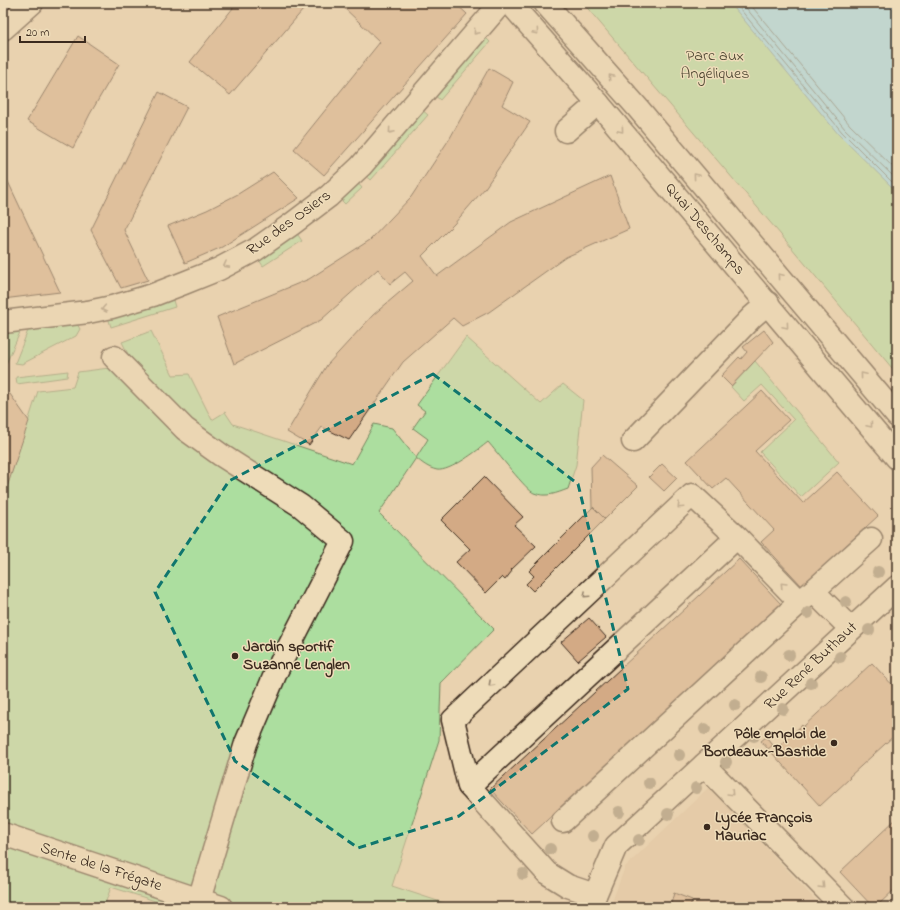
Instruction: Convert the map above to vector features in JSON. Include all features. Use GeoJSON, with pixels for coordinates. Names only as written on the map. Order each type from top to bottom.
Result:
{"type":"FeatureCollection","features":[{"type":"Feature","properties":{"kind":"street"},"geometry":{"type":"LineString","coordinates":[[3,29],[32,3]]}},
{"type":"Feature","properties":{"kind":"street","name":"Rue des Osiers"},"geometry":{"type":"LineString","coordinates":[[3,322],[88,312],[112,307],[153,295],[184,283],[219,269],[255,250],[329,196],[361,166],[501,3]]}},
{"type":"Feature","properties":{"kind":"street","name":"Quai Deschamps"},"geometry":{"type":"LineString","coordinates":[[510,3],[598,103],[897,458]]}},
{"type":"Feature","properties":{"kind":"street","name":"Quai Deschamps"},"geometry":{"type":"LineString","coordinates":[[545,3],[637,107],[897,416]]}},
{"type":"Feature","properties":{"kind":"street"},"geometry":{"type":"LineString","coordinates":[[566,131],[598,103]]}},
{"type":"Feature","properties":{"kind":"street"},"geometry":{"type":"LineString","coordinates":[[633,441],[752,316],[768,303]]}},
{"type":"Feature","properties":{"kind":"street"},"geometry":{"type":"LineString","coordinates":[[114,357],[185,429],[221,455],[301,506],[343,541],[277,670],[246,744],[199,900]]}},
{"type":"Feature","properties":{"kind":"street"},"geometry":{"type":"LineString","coordinates":[[592,901],[547,873],[469,786],[453,720],[692,495],[737,537],[806,597],[851,629]]}},
{"type":"Feature","properties":{"kind":"street"},"geometry":{"type":"LineString","coordinates":[[469,786],[737,537]]}},
{"type":"Feature","properties":{"kind":"street"},"geometry":{"type":"LineString","coordinates":[[563,821],[871,539]]}},
{"type":"Feature","properties":{"kind":"street","name":"Rue René Buthaut"},"geometry":{"type":"LineString","coordinates":[[592,901],[616,846],[897,587]]}},
{"type":"Feature","properties":{"kind":"street"},"geometry":{"type":"LineString","coordinates":[[704,765],[843,907]]}},
{"type":"Feature","properties":{"kind":"street","name":"Sente de la Frégate"},"geometry":{"type":"LineString","coordinates":[[3,834],[221,907]]}},
{"type":"Feature","properties":{"kind":"highlighted area"},"geometry":{"type":"Polygon","coordinates":[[[433,374],[578,484],[628,689],[459,816],[358,848],[235,761],[155,592],[229,481],[433,374]]]}},
{"type":"Feature","properties":{"kind":"shaded area","name":"Lycée François Mauriac"},"geometry":{"type":"Polygon","coordinates":[[[709,787],[822,907],[610,907],[625,867],[709,787]]]}},
{"type":"Feature","properties":{"kind":"green space","name":"Parc aux Angéliques"},"geometry":{"type":"Polygon","coordinates":[[[583,3],[742,3],[897,190],[897,374],[781,235],[583,3]]]}},
{"type":"Feature","properties":{"kind":"green space"},"geometry":{"type":"Polygon","coordinates":[[[483,35],[490,42],[440,100],[433,94],[483,35]]]}},
{"type":"Feature","properties":{"kind":"green space"},"geometry":{"type":"Polygon","coordinates":[[[420,108],[428,115],[371,180],[363,173],[420,108]]]}},
{"type":"Feature","properties":{"kind":"green space"},"geometry":{"type":"Polygon","coordinates":[[[356,181],[362,188],[345,204],[338,197],[356,181]]]}},
{"type":"Feature","properties":{"kind":"green space"},"geometry":{"type":"Polygon","coordinates":[[[296,232],[302,241],[263,266],[257,257],[296,232]]]}},
{"type":"Feature","properties":{"kind":"green space"},"geometry":{"type":"Polygon","coordinates":[[[172,297],[175,307],[111,327],[108,317],[172,297]]]}},
{"type":"Feature","properties":{"kind":"green space"},"geometry":{"type":"Polygon","coordinates":[[[77,324],[80,329],[76,336],[22,364],[15,363],[29,328],[77,324]]]}},
{"type":"Feature","properties":{"kind":"green space"},"geometry":{"type":"Polygon","coordinates":[[[21,330],[6,364],[3,365],[3,332],[21,330]]]}},
{"type":"Feature","properties":{"kind":"green space","name":"Jardin sportif Suzanne Lenglen"},"geometry":{"type":"Polygon","coordinates":[[[151,331],[173,375],[189,374],[212,420],[225,412],[233,424],[352,464],[374,424],[392,428],[416,458],[379,513],[494,629],[441,683],[439,740],[392,886],[456,907],[174,907],[111,887],[104,907],[3,907],[3,499],[38,391],[73,387],[78,372],[109,368],[123,381],[133,364],[122,342],[151,331]]]}},
{"type":"Feature","properties":{"kind":"green space"},"geometry":{"type":"Polygon","coordinates":[[[466,337],[541,404],[563,384],[583,400],[576,465],[568,489],[560,492],[543,495],[530,491],[488,442],[464,460],[443,470],[431,468],[416,458],[428,439],[413,428],[425,411],[417,405],[466,337]]]}},
{"type":"Feature","properties":{"kind":"green space"},"geometry":{"type":"Polygon","coordinates":[[[755,361],[839,462],[801,497],[760,452],[794,420],[762,385],[744,401],[731,387],[755,361]]]}},
{"type":"Feature","properties":{"kind":"green space"},"geometry":{"type":"Polygon","coordinates":[[[68,371],[67,377],[17,384],[16,377],[68,371]]]}},
{"type":"Feature","properties":{"kind":"water"},"geometry":{"type":"Polygon","coordinates":[[[730,3],[897,3],[897,192],[839,135],[730,3]]]}},
{"type":"Feature","properties":{"kind":"building"},"geometry":{"type":"Polygon","coordinates":[[[237,3],[309,3],[230,95],[190,62],[237,3]]]}},
{"type":"Feature","properties":{"kind":"building"},"geometry":{"type":"Polygon","coordinates":[[[339,3],[455,3],[467,14],[324,175],[294,149],[380,42],[339,3]]]}},
{"type":"Feature","properties":{"kind":"building"},"geometry":{"type":"Polygon","coordinates":[[[78,36],[119,64],[90,114],[73,148],[27,121],[78,36]]]}},
{"type":"Feature","properties":{"kind":"building"},"geometry":{"type":"Polygon","coordinates":[[[489,68],[513,82],[502,105],[530,122],[485,188],[454,224],[422,256],[437,276],[511,222],[610,176],[629,229],[566,257],[489,312],[462,326],[453,318],[403,362],[349,440],[322,427],[309,445],[287,432],[327,365],[373,315],[413,281],[405,272],[390,284],[378,269],[321,320],[234,364],[217,317],[309,279],[370,240],[411,197],[450,138],[489,68]]]}},
{"type":"Feature","properties":{"kind":"building"},"geometry":{"type":"Polygon","coordinates":[[[159,92],[187,107],[124,230],[148,280],[121,288],[91,230],[159,92]]]}},
{"type":"Feature","properties":{"kind":"building"},"geometry":{"type":"Polygon","coordinates":[[[3,171],[60,292],[3,299],[3,171]]]}},
{"type":"Feature","properties":{"kind":"building"},"geometry":{"type":"Polygon","coordinates":[[[273,172],[299,198],[222,247],[185,263],[168,226],[207,210],[238,194],[273,172]]]}},
{"type":"Feature","properties":{"kind":"building"},"geometry":{"type":"Polygon","coordinates":[[[764,330],[773,342],[731,386],[721,376],[739,357],[741,359],[747,352],[743,347],[764,330]]]}},
{"type":"Feature","properties":{"kind":"building"},"geometry":{"type":"Polygon","coordinates":[[[762,391],[789,420],[755,451],[803,503],[837,472],[878,516],[802,586],[761,542],[774,530],[726,478],[713,489],[687,461],[762,391]]]}},
{"type":"Feature","properties":{"kind":"building"},"geometry":{"type":"Polygon","coordinates":[[[10,394],[29,421],[3,499],[3,395],[10,394]]]}},
{"type":"Feature","properties":{"kind":"building"},"geometry":{"type":"Polygon","coordinates":[[[602,455],[638,486],[605,519],[593,507],[592,508],[591,467],[602,455]]]}},
{"type":"Feature","properties":{"kind":"building"},"geometry":{"type":"Polygon","coordinates":[[[662,464],[677,478],[664,491],[649,477],[662,464]]]}},
{"type":"Feature","properties":{"kind":"building"},"geometry":{"type":"Polygon","coordinates":[[[484,477],[523,517],[514,525],[536,546],[511,570],[512,571],[505,580],[502,577],[486,593],[456,562],[470,549],[441,520],[484,477]]]}},
{"type":"Feature","properties":{"kind":"building"},"geometry":{"type":"Polygon","coordinates":[[[593,507],[605,519],[533,591],[526,584],[534,576],[529,571],[593,507]]]}},
{"type":"Feature","properties":{"kind":"building"},"geometry":{"type":"Polygon","coordinates":[[[739,559],[781,604],[532,834],[490,789],[739,559]]]}},
{"type":"Feature","properties":{"kind":"building"},"geometry":{"type":"Polygon","coordinates":[[[589,618],[606,637],[578,661],[561,642],[589,618]]]}},
{"type":"Feature","properties":{"kind":"building","name":"Pôle emploi de Bordeaux-Bastide"},"geometry":{"type":"Polygon","coordinates":[[[872,663],[897,690],[897,733],[820,806],[772,753],[802,725],[803,727],[872,663]]]}},
{"type":"Feature","properties":{"kind":"building"},"geometry":{"type":"Polygon","coordinates":[[[766,737],[773,745],[768,749],[761,741],[766,737]]]}},
{"type":"Feature","properties":{"kind":"building"},"geometry":{"type":"Polygon","coordinates":[[[897,818],[897,887],[876,907],[873,907],[840,872],[897,818]]]}},
{"type":"Feature","properties":{"kind":"building"},"geometry":{"type":"Polygon","coordinates":[[[674,893],[692,900],[690,907],[670,907],[674,893]]]}},
{"type":"Feature","properties":{"kind":"place","name":"Jardin sportif Suzanne Lenglen"},"geometry":{"type":"Point","coordinates":[235,656]}},
{"type":"Feature","properties":{"kind":"place","name":"Pôle emploi de Bordeaux-Bastide"},"geometry":{"type":"Point","coordinates":[834,743]}},
{"type":"Feature","properties":{"kind":"place","name":"Lycée François Mauriac"},"geometry":{"type":"Point","coordinates":[707,827]}}]}
